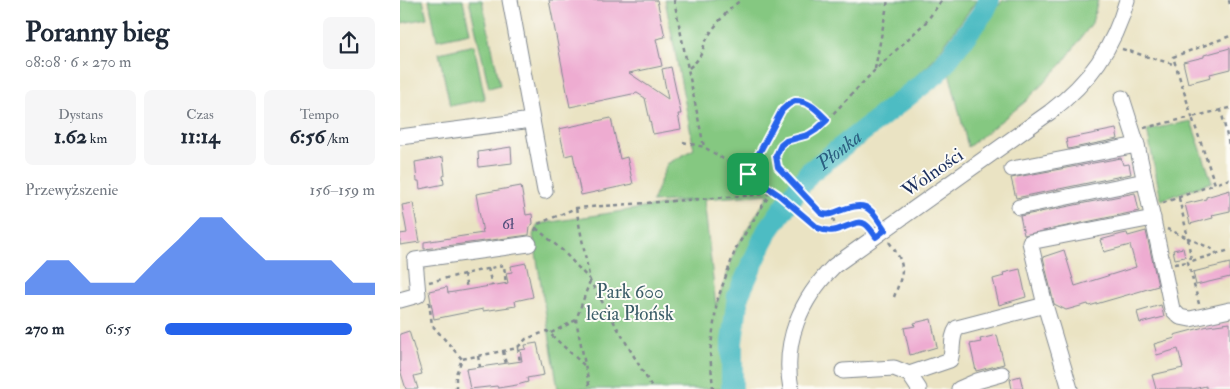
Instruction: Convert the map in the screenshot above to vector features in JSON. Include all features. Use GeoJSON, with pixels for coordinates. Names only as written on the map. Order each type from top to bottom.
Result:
{"type":"FeatureCollection","features":[{"type":"Feature","properties":{"kind":"street"},"geometry":{"type":"LineString","coordinates":[[510,0],[545,191]]}},
{"type":"Feature","properties":{"kind":"street","name":"Wolności"},"geometry":{"type":"LineString","coordinates":[[791,389],[789,366],[791,344],[796,323],[804,304],[818,282],[834,266],[1050,112],[1078,89],[1090,76],[1111,43],[1127,0]]}},
{"type":"Feature","properties":{"kind":"street"},"geometry":{"type":"LineString","coordinates":[[1122,98],[1137,145],[1145,181],[1156,211],[1172,309],[1180,317],[1190,318],[1230,310]]}},
{"type":"Feature","properties":{"kind":"street"},"geometry":{"type":"LineString","coordinates":[[400,137],[532,120]]}},
{"type":"Feature","properties":{"kind":"street"},"geometry":{"type":"LineString","coordinates":[[1012,169],[1137,145]]}},
{"type":"Feature","properties":{"kind":"street"},"geometry":{"type":"LineString","coordinates":[[1019,207],[1145,181]]}},
{"type":"Feature","properties":{"kind":"street"},"geometry":{"type":"LineString","coordinates":[[1070,389],[1045,305],[1030,242],[1156,211]]}},
{"type":"Feature","properties":{"kind":"street"},"geometry":{"type":"LineString","coordinates":[[400,300],[418,295],[415,260],[529,244]]}},
{"type":"Feature","properties":{"kind":"street"},"geometry":{"type":"LineString","coordinates":[[909,374],[950,360],[952,356],[953,334],[957,328],[1045,305]]}},
{"type":"Feature","properties":{"kind":"street"},"geometry":{"type":"LineString","coordinates":[[843,371],[894,368],[909,374],[919,389]]}},
{"type":"Feature","properties":{"kind":"street"},"geometry":{"type":"LineString","coordinates":[[960,389],[977,381],[1002,374]]}},
{"type":"Feature","properties":{"kind":"path"},"geometry":{"type":"LineString","coordinates":[[674,0],[704,146]]}},
{"type":"Feature","properties":{"kind":"path"},"geometry":{"type":"LineString","coordinates":[[689,68],[699,60],[708,36],[732,6],[740,0]]}},
{"type":"Feature","properties":{"kind":"path"},"geometry":{"type":"LineString","coordinates":[[874,71],[888,0]]}},
{"type":"Feature","properties":{"kind":"path"},"geometry":{"type":"LineString","coordinates":[[880,233],[872,211],[862,206],[851,207],[825,215],[815,207],[778,167],[776,161],[777,150],[781,145],[793,138],[808,135],[827,120],[874,71],[926,22],[942,0]]}},
{"type":"Feature","properties":{"kind":"path"},"geometry":{"type":"LineString","coordinates":[[1229,0],[1230,5]]}},
{"type":"Feature","properties":{"kind":"path"},"geometry":{"type":"LineString","coordinates":[[1216,184],[1173,57],[1230,36]]}},
{"type":"Feature","properties":{"kind":"path"},"geometry":{"type":"LineString","coordinates":[[1127,51],[1176,65]]}},
{"type":"Feature","properties":{"kind":"path"},"geometry":{"type":"LineString","coordinates":[[748,174],[782,110],[789,104],[803,101],[811,104],[827,120]]}},
{"type":"Feature","properties":{"kind":"path"},"geometry":{"type":"LineString","coordinates":[[1144,128],[1230,108]]}},
{"type":"Feature","properties":{"kind":"path"},"geometry":{"type":"LineString","coordinates":[[1221,110],[1230,149]]}},
{"type":"Feature","properties":{"kind":"path"},"geometry":{"type":"LineString","coordinates":[[683,142],[704,146],[748,174],[779,195],[818,228],[825,231],[837,231],[859,222],[880,233]]}},
{"type":"Feature","properties":{"kind":"path"},"geometry":{"type":"LineString","coordinates":[[1156,211],[1179,198],[1230,179]]}},
{"type":"Feature","properties":{"kind":"path"},"geometry":{"type":"LineString","coordinates":[[713,389],[710,353],[717,301],[736,248],[772,190]]}},
{"type":"Feature","properties":{"kind":"path"},"geometry":{"type":"LineString","coordinates":[[529,244],[538,224],[576,208],[770,194]]}},
{"type":"Feature","properties":{"kind":"path"},"geometry":{"type":"LineString","coordinates":[[1179,198],[1188,238],[1190,262],[1200,311]]}},
{"type":"Feature","properties":{"kind":"path"},"geometry":{"type":"LineString","coordinates":[[576,208],[590,281],[576,320],[590,389]]}},
{"type":"Feature","properties":{"kind":"path"},"geometry":{"type":"LineString","coordinates":[[833,218],[837,231]]}},
{"type":"Feature","properties":{"kind":"path"},"geometry":{"type":"LineString","coordinates":[[536,228],[563,251],[590,281],[653,389]]}},
{"type":"Feature","properties":{"kind":"path"},"geometry":{"type":"LineString","coordinates":[[1166,237],[1164,228],[1214,250],[1216,253]]}},
{"type":"Feature","properties":{"kind":"path"},"geometry":{"type":"LineString","coordinates":[[891,245],[899,256],[903,267],[894,297]]}},
{"type":"Feature","properties":{"kind":"path"},"geometry":{"type":"LineString","coordinates":[[1172,264],[1190,262],[1230,250]]}},
{"type":"Feature","properties":{"kind":"path"},"geometry":{"type":"LineString","coordinates":[[426,283],[504,264],[506,285]]}},
{"type":"Feature","properties":{"kind":"path"},"geometry":{"type":"LineString","coordinates":[[488,268],[492,286]]}},
{"type":"Feature","properties":{"kind":"path"},"geometry":{"type":"LineString","coordinates":[[464,274],[467,289]]}},
{"type":"Feature","properties":{"kind":"path"},"geometry":{"type":"LineString","coordinates":[[428,300],[432,325],[462,359]]}},
{"type":"Feature","properties":{"kind":"path"},"geometry":{"type":"LineString","coordinates":[[550,333],[576,320]]}},
{"type":"Feature","properties":{"kind":"path"},"geometry":{"type":"LineString","coordinates":[[462,359],[518,348],[526,339],[547,331],[585,366]]}},
{"type":"Feature","properties":{"kind":"path"},"geometry":{"type":"LineString","coordinates":[[518,348],[520,362]]}},
{"type":"Feature","properties":{"kind":"path"},"geometry":{"type":"LineString","coordinates":[[503,351],[506,364]]}},
{"type":"Feature","properties":{"kind":"path"},"geometry":{"type":"LineString","coordinates":[[478,356],[480,367]]}},
{"type":"Feature","properties":{"kind":"path"},"geometry":{"type":"LineString","coordinates":[[456,389],[456,374],[462,359]]}},
{"type":"Feature","properties":{"kind":"green space"},"geometry":{"type":"Polygon","coordinates":[[[400,0],[423,0],[427,18],[402,23],[400,0]]]}},
{"type":"Feature","properties":{"kind":"green space"},"geometry":{"type":"Polygon","coordinates":[[[429,0],[463,0],[470,33],[437,40],[429,0]]]}},
{"type":"Feature","properties":{"kind":"green space"},"geometry":{"type":"Polygon","coordinates":[[[469,0],[482,0],[500,85],[489,88],[469,0]]]}},
{"type":"Feature","properties":{"kind":"green space","name":"Park 600 lecia Płońsk"},"geometry":{"type":"Polygon","coordinates":[[[665,0],[977,0],[929,65],[805,169],[762,230],[733,294],[723,371],[725,389],[558,389],[533,235],[538,224],[695,200],[652,202],[667,164],[694,149],[665,0]],[[769,194],[704,199],[716,306],[736,248],[769,194]]]}},
{"type":"Feature","properties":{"kind":"green space"},"geometry":{"type":"Polygon","coordinates":[[[1003,0],[1098,0],[1092,23],[1062,64],[1025,102],[968,147],[949,72],[1003,0]]]}},
{"type":"Feature","properties":{"kind":"green space"},"geometry":{"type":"Polygon","coordinates":[[[474,45],[485,99],[450,106],[439,53],[474,45]]]}},
{"type":"Feature","properties":{"kind":"green space"},"geometry":{"type":"Polygon","coordinates":[[[1191,121],[1212,182],[1161,200],[1147,130],[1191,121]]]}},
{"type":"Feature","properties":{"kind":"building"},"geometry":{"type":"Polygon","coordinates":[[[549,0],[657,0],[665,37],[656,39],[662,66],[629,73],[668,99],[662,69],[671,67],[681,114],[678,114],[681,129],[653,134],[645,98],[637,93],[570,107],[549,0]]]}},
{"type":"Feature","properties":{"kind":"building"},"geometry":{"type":"Polygon","coordinates":[[[1230,48],[1230,69],[1210,74],[1211,77],[1188,83],[1183,62],[1230,48]]]}},
{"type":"Feature","properties":{"kind":"building"},"geometry":{"type":"Polygon","coordinates":[[[611,118],[620,159],[627,157],[633,184],[581,195],[573,154],[565,156],[559,129],[611,118]]]}},
{"type":"Feature","properties":{"kind":"building"},"geometry":{"type":"Polygon","coordinates":[[[1116,129],[1118,139],[1068,149],[1066,139],[1116,129]]]}},
{"type":"Feature","properties":{"kind":"building"},"geometry":{"type":"Polygon","coordinates":[[[511,147],[512,163],[479,167],[478,152],[511,147]]]}},
{"type":"Feature","properties":{"kind":"building"},"geometry":{"type":"Polygon","coordinates":[[[443,157],[444,184],[420,189],[415,162],[443,157]]]}},
{"type":"Feature","properties":{"kind":"building"},"geometry":{"type":"Polygon","coordinates":[[[1121,158],[1123,165],[1129,164],[1131,174],[1016,198],[1011,178],[1121,158]]]}},
{"type":"Feature","properties":{"kind":"building"},"geometry":{"type":"Polygon","coordinates":[[[521,186],[526,215],[532,214],[533,224],[530,226],[529,235],[424,249],[424,242],[483,233],[476,194],[521,186]]]}},
{"type":"Feature","properties":{"kind":"building"},"geometry":{"type":"Polygon","coordinates":[[[1230,190],[1230,211],[1212,215],[1213,218],[1190,224],[1185,204],[1230,190]]]}},
{"type":"Feature","properties":{"kind":"building"},"geometry":{"type":"Polygon","coordinates":[[[1135,193],[1139,211],[1024,235],[1020,216],[1135,193]]]}},
{"type":"Feature","properties":{"kind":"building"},"geometry":{"type":"Polygon","coordinates":[[[413,203],[420,242],[400,245],[400,234],[407,233],[402,205],[413,203]]]}},
{"type":"Feature","properties":{"kind":"building"},"geometry":{"type":"Polygon","coordinates":[[[1146,231],[1158,286],[1089,306],[1088,304],[1066,310],[1054,304],[1043,257],[1064,250],[1075,286],[1136,267],[1130,245],[1104,252],[1100,240],[1127,233],[1128,236],[1146,231]]]}},
{"type":"Feature","properties":{"kind":"building"},"geometry":{"type":"Polygon","coordinates":[[[1183,248],[1185,257],[1175,259],[1173,250],[1183,248]]]}},
{"type":"Feature","properties":{"kind":"building"},"geometry":{"type":"Polygon","coordinates":[[[526,263],[533,297],[515,301],[516,306],[483,311],[483,309],[434,319],[429,291],[447,287],[448,293],[508,283],[506,273],[512,272],[511,266],[526,263]]]}},
{"type":"Feature","properties":{"kind":"building"},"geometry":{"type":"Polygon","coordinates":[[[1230,263],[1230,277],[1196,285],[1193,272],[1230,263]]]}},
{"type":"Feature","properties":{"kind":"building"},"geometry":{"type":"Polygon","coordinates":[[[1020,269],[1026,297],[999,305],[993,279],[1004,276],[1003,273],[1020,269]]]}},
{"type":"Feature","properties":{"kind":"building"},"geometry":{"type":"Polygon","coordinates":[[[1161,305],[1164,317],[1140,323],[1137,312],[1161,305]]]}},
{"type":"Feature","properties":{"kind":"building"},"geometry":{"type":"Polygon","coordinates":[[[931,319],[937,347],[910,355],[904,328],[915,326],[914,323],[931,319]]]}},
{"type":"Feature","properties":{"kind":"building"},"geometry":{"type":"Polygon","coordinates":[[[1230,323],[1230,389],[1206,389],[1206,386],[1193,389],[1156,389],[1152,375],[1183,368],[1178,349],[1157,355],[1154,344],[1175,338],[1174,335],[1208,326],[1230,323]]]}},
{"type":"Feature","properties":{"kind":"building"},"geometry":{"type":"Polygon","coordinates":[[[409,331],[422,374],[414,376],[418,389],[406,389],[400,370],[400,334],[409,331]]]}},
{"type":"Feature","properties":{"kind":"building"},"geometry":{"type":"Polygon","coordinates":[[[997,335],[1004,364],[976,371],[970,344],[981,342],[980,339],[997,335]]]}},
{"type":"Feature","properties":{"kind":"building"},"geometry":{"type":"Polygon","coordinates":[[[537,343],[544,375],[527,378],[528,382],[517,385],[470,389],[466,369],[522,361],[520,350],[526,349],[525,345],[537,343]]]}},
{"type":"Feature","properties":{"kind":"building"},"geometry":{"type":"Polygon","coordinates":[[[1020,376],[1023,389],[1012,389],[1010,379],[1020,376]]]}},
{"type":"Feature","properties":{"kind":"waterway","name":"Płonka"},"geometry":{"type":"LineString","coordinates":[[732,389],[732,342],[738,296],[767,232],[809,173],[938,72],[984,11],[989,0]]}},
{"type":"Feature","properties":{"kind":"route"},"geometry":{"type":"LineString","coordinates":[[795,101],[811,104],[827,120],[808,135],[793,138],[781,145],[777,150],[776,156],[778,167],[821,213],[829,215],[851,207],[862,206],[872,211],[885,230],[876,237],[870,228],[859,222],[837,231],[825,231],[818,228],[779,195],[748,174],[782,110],[795,101]]}}]}
